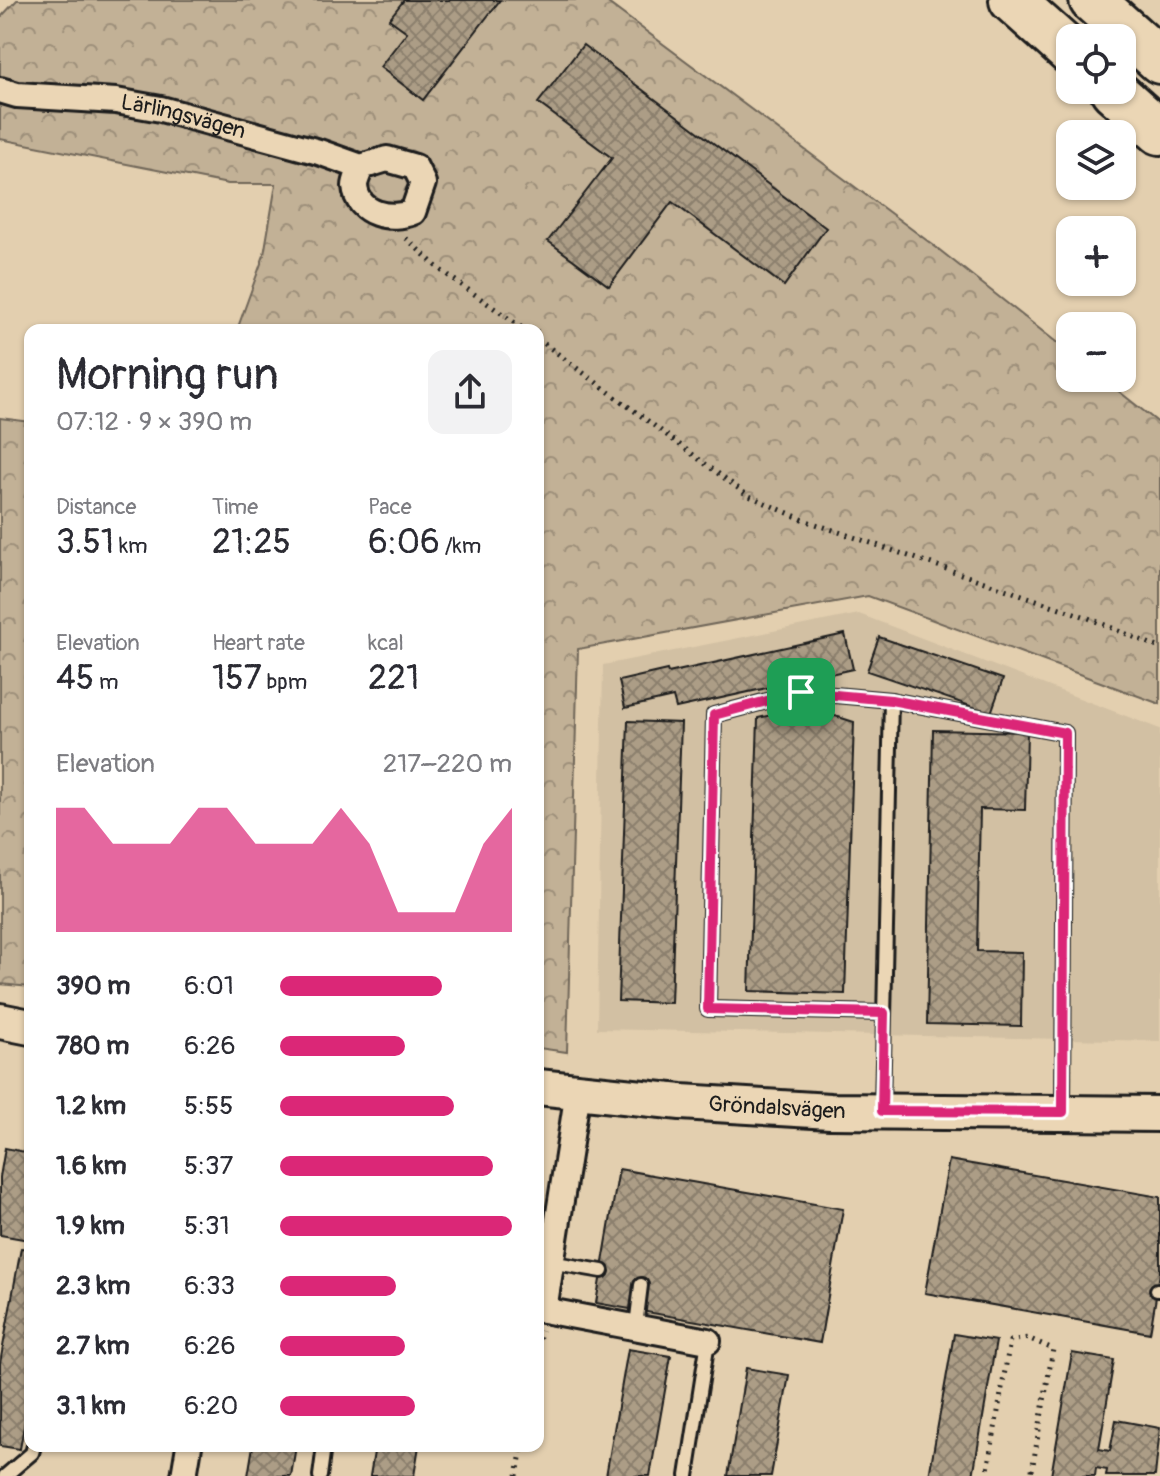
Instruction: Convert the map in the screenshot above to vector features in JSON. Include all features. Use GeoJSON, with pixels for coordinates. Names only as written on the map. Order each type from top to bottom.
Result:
{"type":"FeatureCollection","features":[{"type":"Feature","properties":{"kind":"highway"},"geometry":{"type":"LineString","coordinates":[[1012,0],[1056,39]]}},
{"type":"Feature","properties":{"kind":"highway"},"geometry":{"type":"LineString","coordinates":[[1092,0],[1160,61]]}},
{"type":"Feature","properties":{"kind":"highway"},"geometry":{"type":"LineString","coordinates":[[1129,104],[1160,132]]}},
{"type":"Feature","properties":{"kind":"street","name":"Lärlingsvägen"},"geometry":{"type":"LineString","coordinates":[[0,90],[17,95],[116,101],[161,109],[319,152],[361,167]]}},
{"type":"Feature","properties":{"kind":"street"},"geometry":{"type":"LineString","coordinates":[[0,1021],[24,1026]]}},
{"type":"Feature","properties":{"kind":"street","name":"Gröndalsvägen"},"geometry":{"type":"LineString","coordinates":[[544,1088],[696,1103],[882,1111],[1160,1114]]}},
{"type":"Feature","properties":{"kind":"street"},"geometry":{"type":"LineString","coordinates":[[544,1261],[578,1091]]}},
{"type":"Feature","properties":{"kind":"street"},"geometry":{"type":"LineString","coordinates":[[544,1310],[708,1341]]}},
{"type":"Feature","properties":{"kind":"street"},"geometry":{"type":"LineString","coordinates":[[184,1476],[188,1452]]}},
{"type":"Feature","properties":{"kind":"lane"},"geometry":{"type":"LineString","coordinates":[[884,1013],[708,1009],[714,715],[801,692],[891,700],[1065,733],[1063,1112]]}},
{"type":"Feature","properties":{"kind":"lane"},"geometry":{"type":"LineString","coordinates":[[882,1111],[891,700]]}},
{"type":"Feature","properties":{"kind":"lane"},"geometry":{"type":"LineString","coordinates":[[544,1261],[602,1271]]}},
{"type":"Feature","properties":{"kind":"lane"},"geometry":{"type":"LineString","coordinates":[[636,1326],[641,1285]]}},
{"type":"Feature","properties":{"kind":"lane"},"geometry":{"type":"LineString","coordinates":[[687,1476],[708,1341]]}},
{"type":"Feature","properties":{"kind":"lane"},"geometry":{"type":"LineString","coordinates":[[5,1476],[32,1452]]}},
{"type":"Feature","properties":{"kind":"lane"},"geometry":{"type":"LineString","coordinates":[[320,1476],[323,1452]]}},
{"type":"Feature","properties":{"kind":"path"},"geometry":{"type":"LineString","coordinates":[[399,231],[439,269],[517,324]]}},
{"type":"Feature","properties":{"kind":"path"},"geometry":{"type":"LineString","coordinates":[[544,343],[747,495],[804,520],[1086,617],[1160,648]]}},
{"type":"Feature","properties":{"kind":"path"},"geometry":{"type":"LineString","coordinates":[[990,1475],[1010,1341],[1028,1338],[1053,1349],[1031,1476]]}},
{"type":"Feature","properties":{"kind":"path"},"geometry":{"type":"LineString","coordinates":[[517,1476],[521,1452]]}},
{"type":"Feature","properties":{"kind":"shaded area"},"geometry":{"type":"Polygon","coordinates":[[[859,614],[1160,729],[1160,1041],[597,1029],[603,665],[859,614]]]}},
{"type":"Feature","properties":{"kind":"green space"},"geometry":{"type":"Polygon","coordinates":[[[17,0],[604,0],[937,248],[1056,342],[1056,392],[1120,392],[1160,424],[1160,704],[868,596],[578,649],[567,1052],[544,1049],[544,324],[239,324],[264,255],[276,184],[228,184],[0,139],[0,18],[17,0]]]}},
{"type":"Feature","properties":{"kind":"green space"},"geometry":{"type":"Polygon","coordinates":[[[0,418],[24,421],[24,986],[0,984],[0,418]]]}},
{"type":"Feature","properties":{"kind":"building"},"geometry":{"type":"Polygon","coordinates":[[[404,0],[500,0],[423,100],[380,67],[407,32],[389,19],[404,0]]]}},
{"type":"Feature","properties":{"kind":"building"},"geometry":{"type":"Polygon","coordinates":[[[583,45],[826,228],[784,286],[672,202],[609,286],[548,241],[612,158],[538,103],[583,45]]]}},
{"type":"Feature","properties":{"kind":"building"},"geometry":{"type":"Polygon","coordinates":[[[845,634],[853,669],[676,708],[673,697],[625,708],[619,681],[845,634]]]}},
{"type":"Feature","properties":{"kind":"building"},"geometry":{"type":"Polygon","coordinates":[[[879,637],[1003,679],[991,713],[867,671],[879,637]]]}},
{"type":"Feature","properties":{"kind":"building"},"geometry":{"type":"Polygon","coordinates":[[[807,707],[854,722],[845,994],[749,991],[758,718],[807,707]]]}},
{"type":"Feature","properties":{"kind":"building"},"geometry":{"type":"Polygon","coordinates":[[[628,721],[681,723],[671,1003],[618,1001],[628,721]]]}},
{"type":"Feature","properties":{"kind":"building"},"geometry":{"type":"Polygon","coordinates":[[[933,730],[1027,732],[1025,810],[980,809],[977,951],[1022,952],[1021,1026],[927,1024],[933,730]]]}},
{"type":"Feature","properties":{"kind":"building"},"geometry":{"type":"Polygon","coordinates":[[[5,1148],[24,1152],[24,1239],[0,1235],[0,1177],[5,1148]]]}},
{"type":"Feature","properties":{"kind":"building"},"geometry":{"type":"Polygon","coordinates":[[[949,1160],[1160,1197],[1160,1273],[1150,1333],[925,1293],[949,1160]]]}},
{"type":"Feature","properties":{"kind":"building"},"geometry":{"type":"Polygon","coordinates":[[[619,1169],[843,1209],[820,1343],[596,1303],[619,1169]]]}},
{"type":"Feature","properties":{"kind":"building"},"geometry":{"type":"Polygon","coordinates":[[[21,1248],[24,1248],[24,1426],[20,1449],[0,1446],[0,1363],[21,1248]]]}},
{"type":"Feature","properties":{"kind":"building"},"geometry":{"type":"Polygon","coordinates":[[[954,1334],[996,1341],[973,1476],[929,1476],[954,1334]]]}},
{"type":"Feature","properties":{"kind":"building"},"geometry":{"type":"Polygon","coordinates":[[[628,1349],[671,1356],[650,1476],[606,1476],[628,1349]]]}},
{"type":"Feature","properties":{"kind":"building"},"geometry":{"type":"Polygon","coordinates":[[[1072,1353],[1114,1360],[1099,1449],[1110,1451],[1116,1420],[1160,1428],[1155,1476],[1106,1476],[1107,1470],[1096,1468],[1095,1476],[1051,1476],[1072,1353]]]}},
{"type":"Feature","properties":{"kind":"building"},"geometry":{"type":"Polygon","coordinates":[[[746,1368],[789,1375],[771,1476],[728,1476],[746,1368]]]}},
{"type":"Feature","properties":{"kind":"building"},"geometry":{"type":"Polygon","coordinates":[[[252,1452],[295,1452],[291,1476],[248,1476],[252,1452]]]}},
{"type":"Feature","properties":{"kind":"building"},"geometry":{"type":"Polygon","coordinates":[[[374,1452],[418,1452],[414,1476],[370,1476],[374,1452]]]}},
{"type":"Feature","properties":{"kind":"route"},"geometry":{"type":"LineString","coordinates":[[801,692],[891,700],[1065,733],[1063,1112],[882,1111],[884,1013],[708,1009],[714,715],[801,692]]}}]}
